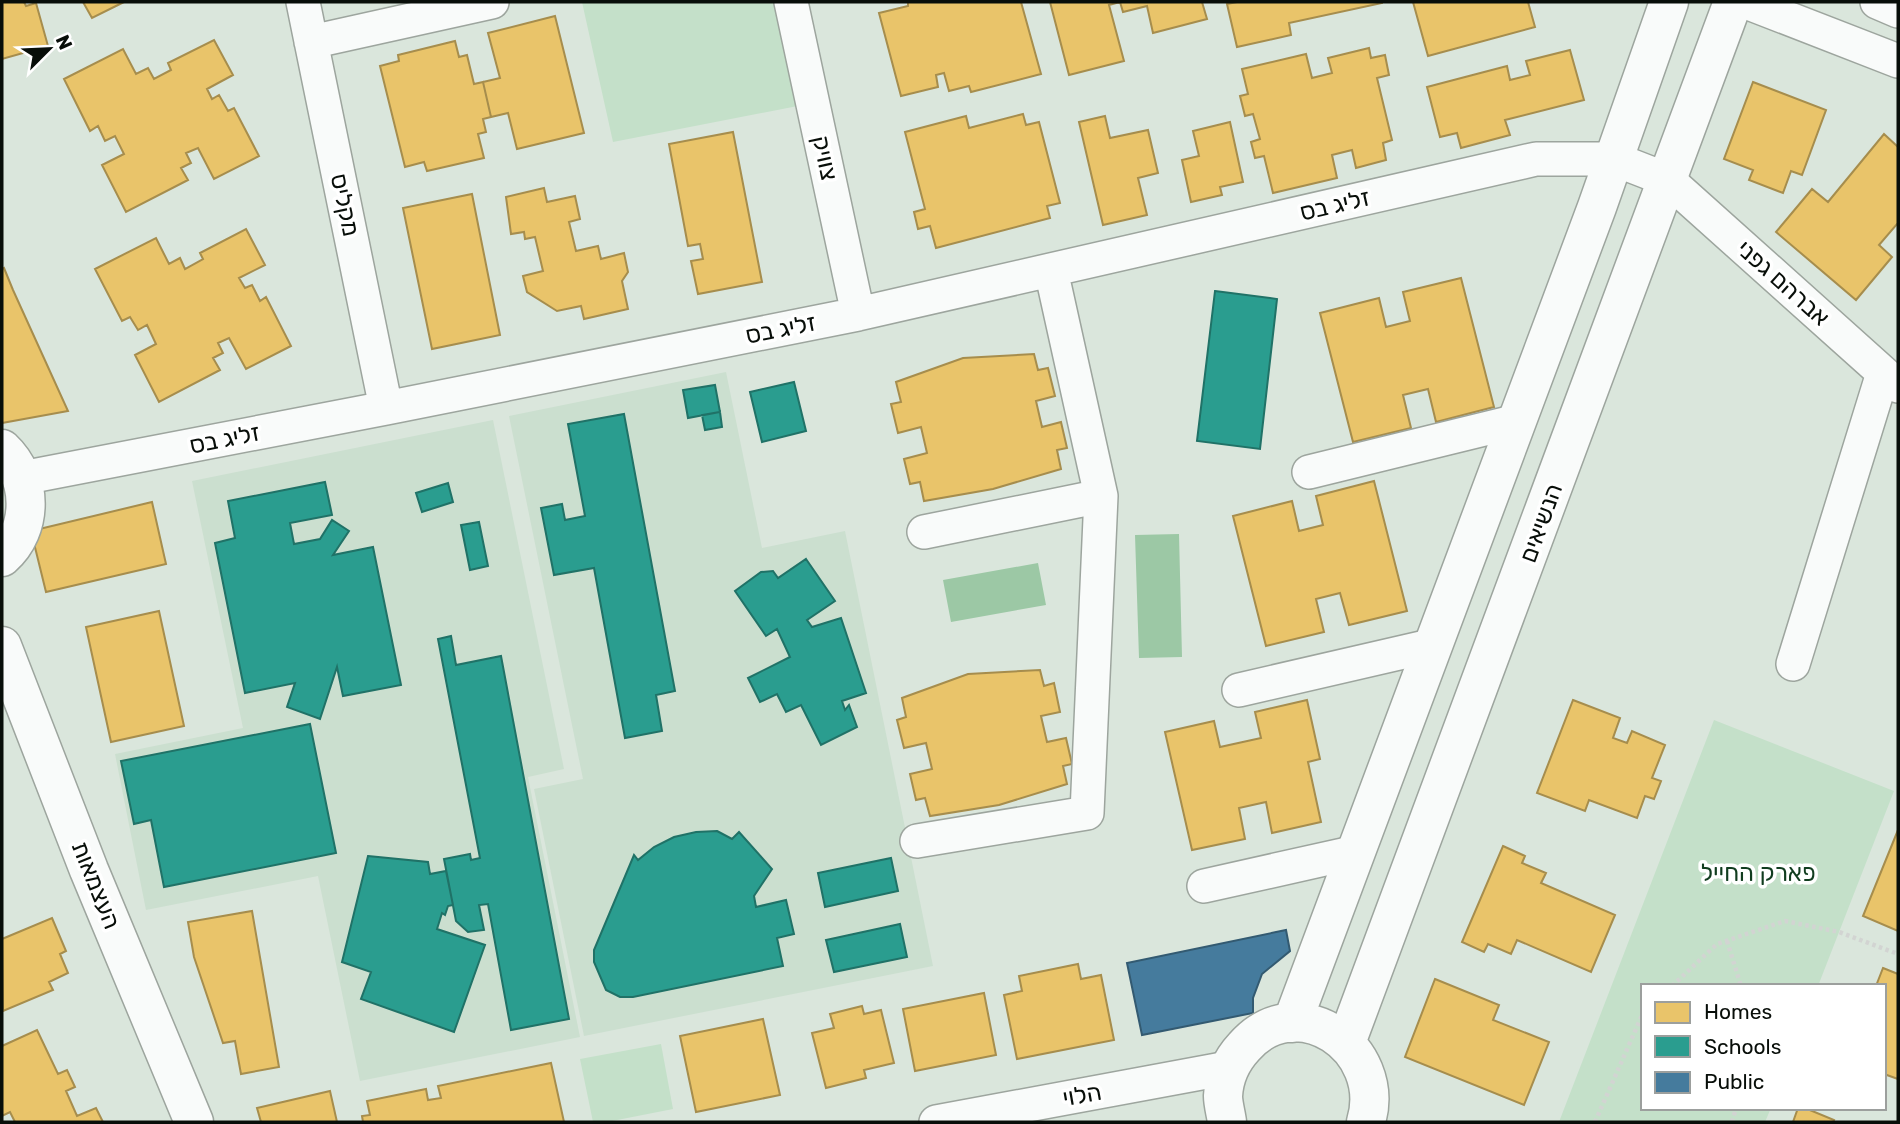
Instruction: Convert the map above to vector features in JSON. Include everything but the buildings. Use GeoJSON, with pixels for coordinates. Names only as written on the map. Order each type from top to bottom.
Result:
{"type":"FeatureCollection","features":[{"type":"Feature","properties":{"kind":"main road"},"geometry":{"type":"LineString","coordinates":[[1292,1023],[1597,207],[1669,2]]}},
{"type":"Feature","properties":{"kind":"main road","name":"הנשיאים"},"geometry":{"type":"LineString","coordinates":[[1346,1042],[1733,2]]}},
{"type":"Feature","properties":{"kind":"main road"},"geometry":{"type":"LineString","coordinates":[[2,557],[9,551],[22,528],[26,503],[12,464]]}},
{"type":"Feature","properties":{"kind":"main road","name":"העצמאות"},"geometry":{"type":"LineString","coordinates":[[2,646],[89,870],[194,1122]]}},
{"type":"Feature","properties":{"kind":"main road"},"geometry":{"type":"LineString","coordinates":[[1227,1122],[1223,1097],[1228,1068],[1233,1059],[1251,1038],[1276,1026],[1292,1023],[1322,1028],[1346,1042],[1358,1056],[1368,1079],[1370,1103],[1366,1122]]}},
{"type":"Feature","properties":{"kind":"street","name":"מקליס"},"geometry":{"type":"LineString","coordinates":[[303,2],[386,408]]}},
{"type":"Feature","properties":{"kind":"street"},"geometry":{"type":"LineString","coordinates":[[311,42],[492,2]]}},
{"type":"Feature","properties":{"kind":"street","name":"צוויק"},"geometry":{"type":"LineString","coordinates":[[792,2],[858,314]]}},
{"type":"Feature","properties":{"kind":"street"},"geometry":{"type":"LineString","coordinates":[[1745,2],[1898,61]]}},
{"type":"Feature","properties":{"kind":"street"},"geometry":{"type":"LineString","coordinates":[[1877,2],[1898,10]]}},
{"type":"Feature","properties":{"kind":"street"},"geometry":{"type":"LineString","coordinates":[[1536,159],[1564,167],[1588,190],[1597,207]]}},
{"type":"Feature","properties":{"kind":"street","name":"זליג בס"},"geometry":{"type":"LineString","coordinates":[[12,464],[386,408],[858,314],[1536,159],[1614,159],[1668,180]]}},
{"type":"Feature","properties":{"kind":"street","name":"אברהם גפני"},"geometry":{"type":"LineString","coordinates":[[1668,180],[1891,380]]}},
{"type":"Feature","properties":{"kind":"street"},"geometry":{"type":"LineString","coordinates":[[917,841],[1087,813],[1101,496],[1051,270]]}},
{"type":"Feature","properties":{"kind":"street"},"geometry":{"type":"LineString","coordinates":[[1793,664],[1891,380]]}},
{"type":"Feature","properties":{"kind":"street"},"geometry":{"type":"LineString","coordinates":[[1309,472],[1517,421]]}},
{"type":"Feature","properties":{"kind":"street"},"geometry":{"type":"LineString","coordinates":[[924,532],[1101,496]]}},
{"type":"Feature","properties":{"kind":"street"},"geometry":{"type":"LineString","coordinates":[[1239,690],[1434,645]]}},
{"type":"Feature","properties":{"kind":"street"},"geometry":{"type":"LineString","coordinates":[[1204,886],[1356,852]]}},
{"type":"Feature","properties":{"kind":"street","name":"הלוי"},"geometry":{"type":"LineString","coordinates":[[936,1122],[1228,1068]]}},
{"type":"Feature","properties":{"kind":"path"},"geometry":{"type":"LineString","coordinates":[[1674,984],[1717,944],[1785,921],[1839,932],[1898,954]]}},
{"type":"Feature","properties":{"kind":"path"},"geometry":{"type":"LineString","coordinates":[[1727,941],[1740,984]]}},
{"type":"Feature","properties":{"kind":"path"},"geometry":{"type":"LineString","coordinates":[[1595,1122],[1641,1018]]}},
{"type":"Feature","properties":{"kind":"shaded area"},"geometry":{"type":"Polygon","coordinates":[[[726,372],[762,548],[845,531],[933,966],[584,1036],[534,789],[583,779],[509,416],[726,372]]]}},
{"type":"Feature","properties":{"kind":"shaded area"},"geometry":{"type":"Polygon","coordinates":[[[493,420],[564,769],[528,777],[580,1037],[360,1081],[318,876],[146,910],[115,754],[243,728],[192,481],[493,420]]]}},
{"type":"Feature","properties":{"kind":"shaded area"},"geometry":{"type":"Polygon","coordinates":[[[1179,534],[1182,657],[1139,658],[1135,535],[1179,534]]]}},
{"type":"Feature","properties":{"kind":"shaded area"},"geometry":{"type":"Polygon","coordinates":[[[1038,563],[1046,605],[951,622],[943,580],[1038,563]]]}},
{"type":"Feature","properties":{"kind":"green space"},"geometry":{"type":"Polygon","coordinates":[[[582,2],[791,2],[813,103],[613,142],[582,2]]]}},
{"type":"Feature","properties":{"kind":"green space","name":"פארק החייל"},"geometry":{"type":"Polygon","coordinates":[[[1714,720],[1894,791],[1819,984],[1641,984],[1641,1110],[1770,1110],[1765,1122],[1559,1122],[1714,720]]]}},
{"type":"Feature","properties":{"kind":"green space"},"geometry":{"type":"Polygon","coordinates":[[[661,1044],[673,1109],[607,1122],[593,1122],[580,1059],[661,1044]]]}}]}
